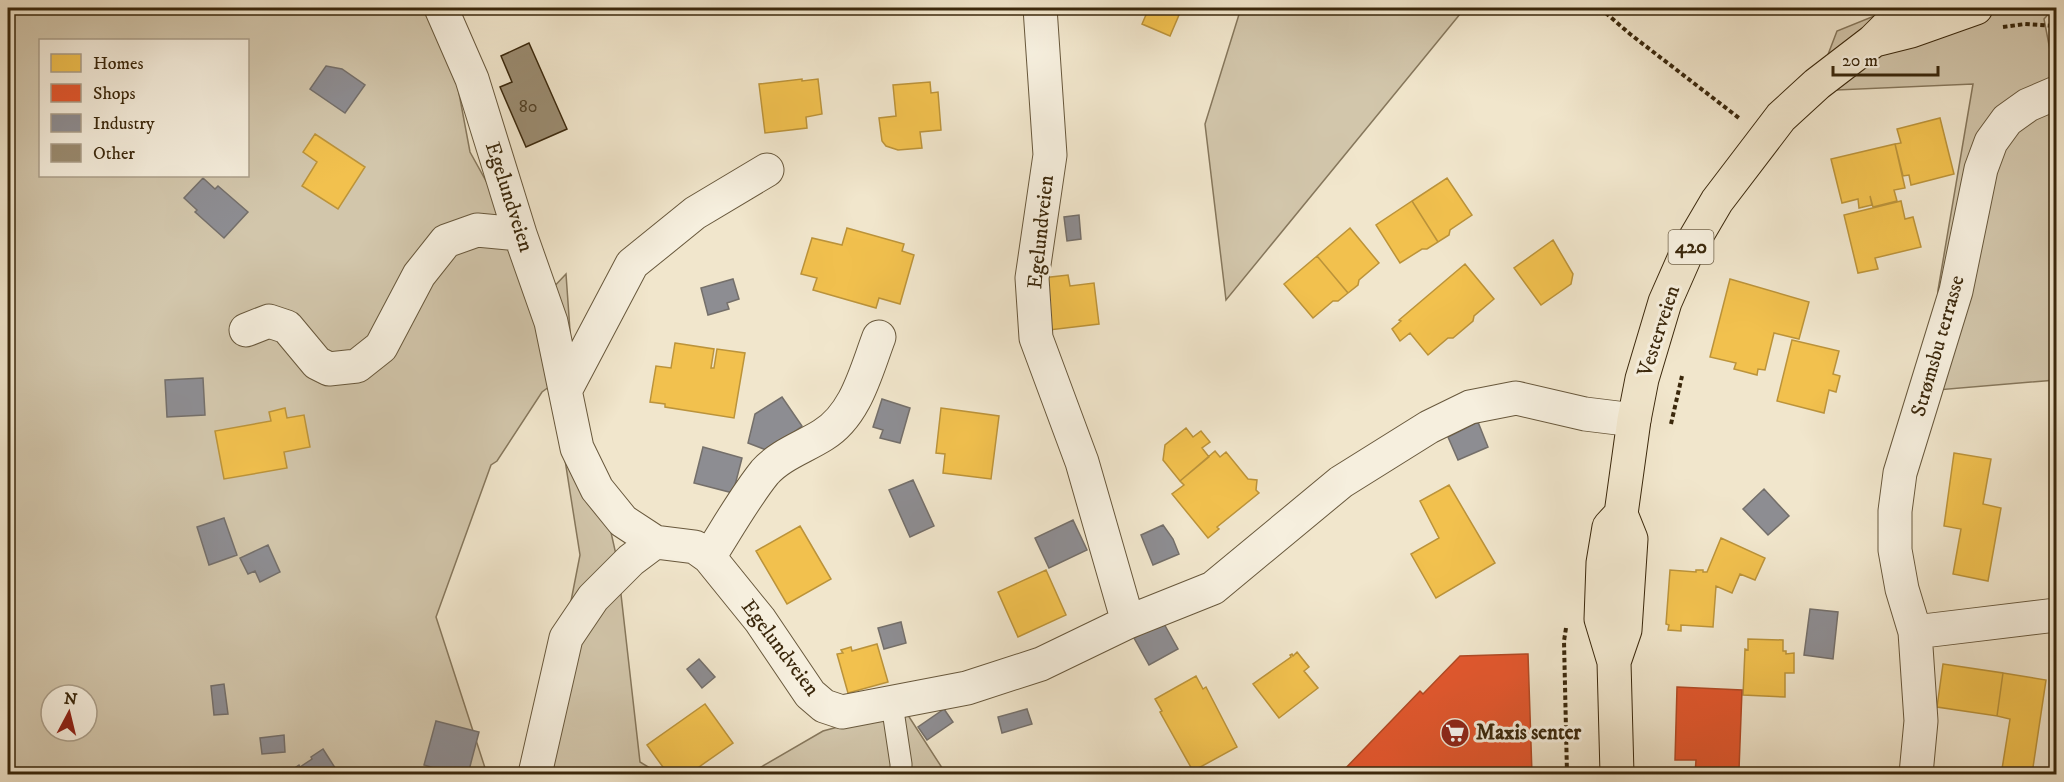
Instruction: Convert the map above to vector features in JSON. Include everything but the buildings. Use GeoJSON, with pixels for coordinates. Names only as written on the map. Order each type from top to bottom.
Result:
{"type":"FeatureCollection","features":[{"type":"Feature","properties":{"kind":"main road","name":"Vesterveien"},"geometry":{"type":"LineString","coordinates":[[1617,774],[1614,662],[1625,630],[1631,539],[1621,514],[1642,379],[1665,302],[1688,252],[1717,201],[1782,117],[1817,84],[1874,41],[1906,8]]}},
{"type":"Feature","properties":{"kind":"main road","name":"Vesterveien"},"geometry":{"type":"LineString","coordinates":[[1874,41],[1911,31],[1976,8]]}},
{"type":"Feature","properties":{"kind":"street","name":"Egelundveien"},"geometry":{"type":"LineString","coordinates":[[441,8],[472,79],[519,234],[551,322],[578,448],[597,489],[623,521],[655,542],[695,547],[709,557],[760,620],[810,694],[824,706],[842,712],[967,688],[1041,664],[1128,622],[1213,588],[1341,482],[1429,428],[1470,407],[1516,398],[1585,414],[1634,420]]}},
{"type":"Feature","properties":{"kind":"street","name":"Egelundveien"},"geometry":{"type":"LineString","coordinates":[[1040,8],[1050,155],[1032,278],[1036,338],[1082,462],[1128,622]]}},
{"type":"Feature","properties":{"kind":"street","name":"Strømsbu terrasse"},"geometry":{"type":"LineString","coordinates":[[1916,774],[1921,721],[1916,632],[1902,589],[1895,550],[1895,511],[1900,473],[1956,291],[1981,169],[1991,142],[2007,120],[2028,105],[2056,93]]}},
{"type":"Feature","properties":{"kind":"street"},"geometry":{"type":"LineString","coordinates":[[566,390],[632,264],[695,213],[767,170]]}},
{"type":"Feature","properties":{"kind":"street"},"geometry":{"type":"LineString","coordinates":[[246,330],[269,321],[287,327],[317,363],[329,369],[357,366],[381,347],[419,275],[446,241],[477,230],[519,234]]}},
{"type":"Feature","properties":{"kind":"street"},"geometry":{"type":"LineString","coordinates":[[709,557],[766,471],[789,453],[825,434],[844,418],[861,386],[879,337]]}},
{"type":"Feature","properties":{"kind":"street"},"geometry":{"type":"LineString","coordinates":[[535,774],[566,638],[592,598],[631,560],[655,542]]}},
{"type":"Feature","properties":{"kind":"street"},"geometry":{"type":"LineString","coordinates":[[1916,632],[2056,615]]}},
{"type":"Feature","properties":{"kind":"lane"},"geometry":{"type":"LineString","coordinates":[[892,704],[902,764],[901,774]]}},
{"type":"Feature","properties":{"kind":"path"},"geometry":{"type":"LineString","coordinates":[[1600,8],[1630,34],[1742,120]]}},
{"type":"Feature","properties":{"kind":"path"},"geometry":{"type":"LineString","coordinates":[[2001,27],[2025,24],[2056,26]]}},
{"type":"Feature","properties":{"kind":"path"},"geometry":{"type":"LineString","coordinates":[[1671,426],[1684,368]]}},
{"type":"Feature","properties":{"kind":"shaded area"},"geometry":{"type":"Polygon","coordinates":[[[8,8],[443,8],[470,152],[548,293],[566,274],[572,359],[617,559],[640,762],[660,774],[525,774],[541,755],[580,555],[553,384],[542,392],[497,461],[491,465],[436,617],[487,774],[8,774],[8,8]]]}},
{"type":"Feature","properties":{"kind":"shaded area"},"geometry":{"type":"Polygon","coordinates":[[[1241,8],[1465,8],[1226,300],[1205,124],[1241,8]]]}},
{"type":"Feature","properties":{"kind":"shaded area"},"geometry":{"type":"Polygon","coordinates":[[[1894,8],[2054,8],[2044,19],[2056,81],[2056,380],[1937,390],[1938,290],[1973,84],[1814,91],[1837,31],[1894,8]]]}},
{"type":"Feature","properties":{"kind":"shaded area"},"geometry":{"type":"Polygon","coordinates":[[[904,709],[946,774],[749,774],[823,731],[904,709]]]}},
{"type":"Feature","properties":{"kind":"place","name":"Maxis senter"},"geometry":{"type":"Point","coordinates":[1455,733]}}]}
